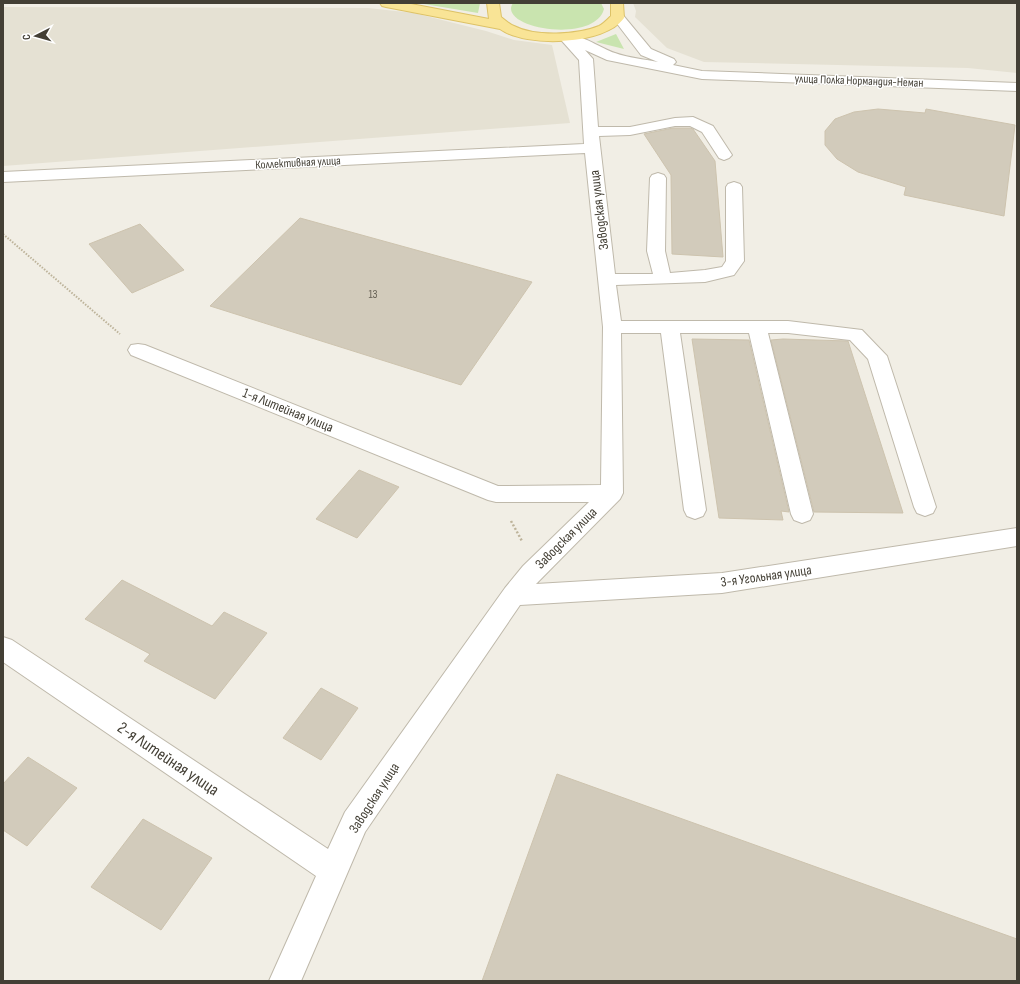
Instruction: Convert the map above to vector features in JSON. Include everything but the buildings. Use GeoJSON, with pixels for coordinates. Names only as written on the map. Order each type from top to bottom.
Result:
{"type":"FeatureCollection","features":[{"type":"Feature","properties":{"kind":"main road"},"geometry":{"type":"LineString","coordinates":[[386,3],[502,25],[515,31],[530,35],[568,38],[586,35],[601,30],[612,24],[618,17],[620,9],[617,3]]}},
{"type":"Feature","properties":{"kind":"main road"},"geometry":{"type":"LineString","coordinates":[[493,3],[491,11],[502,25]]}},
{"type":"Feature","properties":{"kind":"street","name":"улица Полка Нормандия-Неман"},"geometry":{"type":"LineString","coordinates":[[618,17],[646,52],[702,76]]}},
{"type":"Feature","properties":{"kind":"street","name":"улица Полка Нормандия-Неман"},"geometry":{"type":"LineString","coordinates":[[568,38],[612,57],[702,76],[1017,87]]}},
{"type":"Feature","properties":{"kind":"street","name":"Заводская улица"},"geometry":{"type":"LineString","coordinates":[[285,981],[355,822],[513,595],[531,573],[612,493],[612,327],[592,140],[586,59],[568,38]]}},
{"type":"Feature","properties":{"kind":"street","name":"Коллективная улица"},"geometry":{"type":"LineString","coordinates":[[3,177],[592,140],[675,122],[693,121],[708,129],[724,155]]}},
{"type":"Feature","properties":{"kind":"street"},"geometry":{"type":"LineString","coordinates":[[658,178],[656,251],[663,279]]}},
{"type":"Feature","properties":{"kind":"street"},"geometry":{"type":"LineString","coordinates":[[607,280],[663,279],[705,276],[728,271],[735,261],[734,187]]}},
{"type":"Feature","properties":{"kind":"street"},"geometry":{"type":"LineString","coordinates":[[612,327],[788,327],[855,334],[877,356],[925,507]]}},
{"type":"Feature","properties":{"kind":"street"},"geometry":{"type":"LineString","coordinates":[[670,327],[696,510]]}},
{"type":"Feature","properties":{"kind":"street"},"geometry":{"type":"LineString","coordinates":[[757,327],[802,514]]}},
{"type":"Feature","properties":{"kind":"street","name":"1-я Литейная улица"},"geometry":{"type":"LineString","coordinates":[[138,350],[496,494],[612,493]]}},
{"type":"Feature","properties":{"kind":"street","name":"3-я Угольная улица"},"geometry":{"type":"LineString","coordinates":[[513,595],[722,583],[1017,537]]}},
{"type":"Feature","properties":{"kind":"street","name":"2-я Литейная улица"},"geometry":{"type":"LineString","coordinates":[[3,648],[333,870]]}},
{"type":"Feature","properties":{"kind":"path"},"geometry":{"type":"LineString","coordinates":[[3,234],[138,350]]}},
{"type":"Feature","properties":{"kind":"shaded area"},"geometry":{"type":"Polygon","coordinates":[[[633,3],[1017,3],[1017,73],[968,68],[704,62],[667,48],[635,17],[636,11],[633,3]]]}},
{"type":"Feature","properties":{"kind":"shaded area"},"geometry":{"type":"Polygon","coordinates":[[[3,7],[368,8],[414,13],[486,31],[514,40],[552,45],[570,123],[3,166],[3,7]]]}},
{"type":"Feature","properties":{"kind":"green space"},"geometry":{"type":"Polygon","coordinates":[[[418,3],[480,3],[478,13],[418,3]]]}},
{"type":"Feature","properties":{"kind":"green space"},"geometry":{"type":"Polygon","coordinates":[[[513,3],[601,3],[604,9],[597,20],[583,27],[566,30],[548,29],[519,20],[512,12],[513,3]]]}},
{"type":"Feature","properties":{"kind":"green space"},"geometry":{"type":"Polygon","coordinates":[[[616,34],[624,49],[596,42],[616,34]]]}}]}
